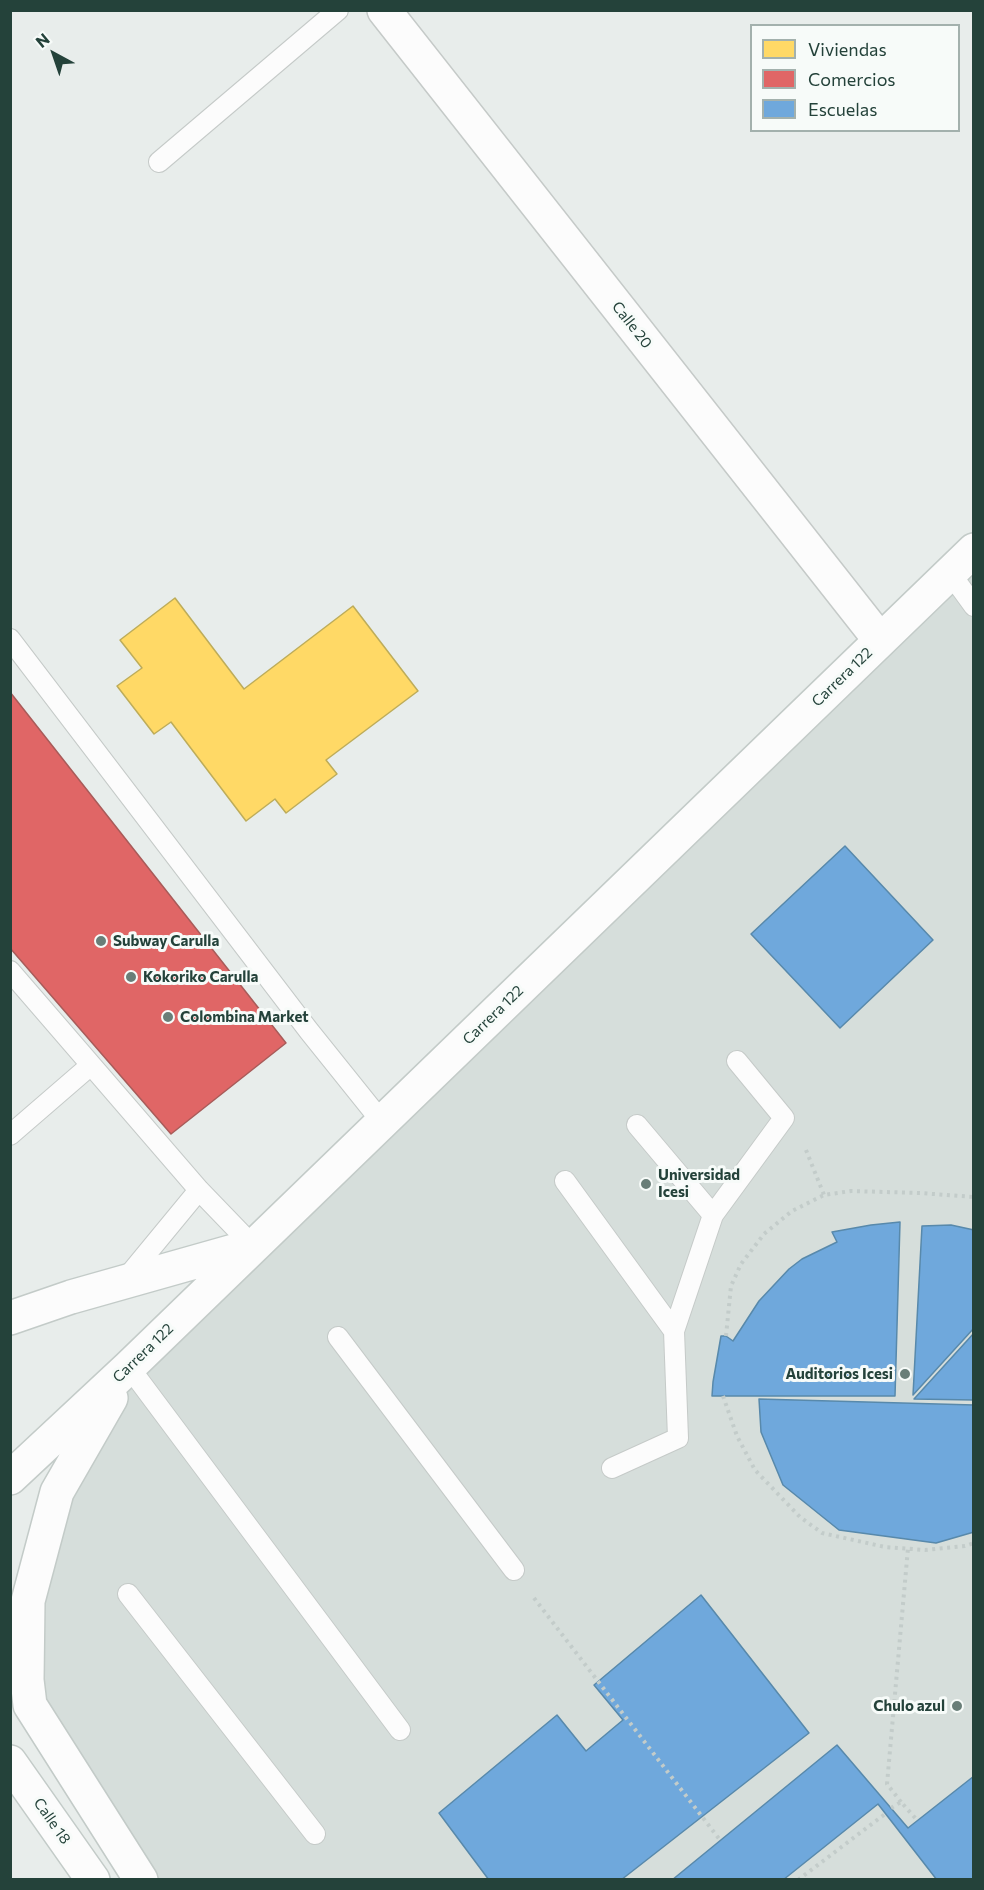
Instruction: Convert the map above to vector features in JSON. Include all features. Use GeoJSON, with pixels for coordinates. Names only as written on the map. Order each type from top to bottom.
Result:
{"type":"FeatureCollection","features":[{"type":"Feature","properties":{"kind":"street","name":"Calle 20"},"geometry":{"type":"LineString","coordinates":[[384,10],[880,640]]}},
{"type":"Feature","properties":{"kind":"street","name":"Carrera 122"},"geometry":{"type":"LineString","coordinates":[[10,1478],[129,1367],[974,550]]}},
{"type":"Feature","properties":{"kind":"street"},"geometry":{"type":"LineString","coordinates":[[10,1318],[123,1282],[253,1246]]}},
{"type":"Feature","properties":{"kind":"street"},"geometry":{"type":"LineString","coordinates":[[129,1367],[57,1492],[28,1601],[27,1680],[30,1705],[141,1880]]}},
{"type":"Feature","properties":{"kind":"street","name":"Calle 18"},"geometry":{"type":"LineString","coordinates":[[10,1762],[93,1880]]}},
{"type":"Feature","properties":{"kind":"lane"},"geometry":{"type":"LineString","coordinates":[[159,162],[338,10]]}},
{"type":"Feature","properties":{"kind":"lane"},"geometry":{"type":"LineString","coordinates":[[950,573],[974,606]]}},
{"type":"Feature","properties":{"kind":"lane"},"geometry":{"type":"LineString","coordinates":[[10,639],[309,1031],[382,1122]]}},
{"type":"Feature","properties":{"kind":"lane"},"geometry":{"type":"LineString","coordinates":[[10,971],[199,1190],[253,1246]]}},
{"type":"Feature","properties":{"kind":"lane"},"geometry":{"type":"LineString","coordinates":[[612,1468],[678,1438],[674,1331],[713,1215],[784,1118],[737,1061]]}},
{"type":"Feature","properties":{"kind":"lane"},"geometry":{"type":"LineString","coordinates":[[10,1135],[91,1065]]}},
{"type":"Feature","properties":{"kind":"lane"},"geometry":{"type":"LineString","coordinates":[[637,1125],[713,1215]]}},
{"type":"Feature","properties":{"kind":"lane"},"geometry":{"type":"LineString","coordinates":[[565,1181],[674,1331]]}},
{"type":"Feature","properties":{"kind":"lane"},"geometry":{"type":"LineString","coordinates":[[123,1282],[199,1190]]}},
{"type":"Feature","properties":{"kind":"lane"},"geometry":{"type":"LineString","coordinates":[[338,1337],[514,1570]]}},
{"type":"Feature","properties":{"kind":"lane"},"geometry":{"type":"LineString","coordinates":[[129,1367],[400,1730]]}},
{"type":"Feature","properties":{"kind":"lane"},"geometry":{"type":"LineString","coordinates":[[128,1594],[315,1834]]}},
{"type":"Feature","properties":{"kind":"path"},"geometry":{"type":"LineString","coordinates":[[784,1118],[801,1139],[824,1195]]}},
{"type":"Feature","properties":{"kind":"path"},"geometry":{"type":"LineString","coordinates":[[726,1336],[731,1286],[741,1264],[764,1234],[792,1211],[824,1195],[851,1191],[974,1197]]}},
{"type":"Feature","properties":{"kind":"path"},"geometry":{"type":"LineString","coordinates":[[723,1396],[737,1436],[755,1470],[800,1517],[822,1533],[885,1547],[925,1550],[974,1543]]}},
{"type":"Feature","properties":{"kind":"path"},"geometry":{"type":"LineString","coordinates":[[908,1548],[887,1784],[917,1820]]}},
{"type":"Feature","properties":{"kind":"path"},"geometry":{"type":"LineString","coordinates":[[534,1598],[720,1840]]}},
{"type":"Feature","properties":{"kind":"path"},"geometry":{"type":"LineString","coordinates":[[891,1808],[900,1802]]}},
{"type":"Feature","properties":{"kind":"path"},"geometry":{"type":"LineString","coordinates":[[798,1880],[885,1814]]}},
{"type":"Feature","properties":{"kind":"shaded area","name":"Universidad Icesi"},"geometry":{"type":"Polygon","coordinates":[[[973,550],[973,1879],[141,1879],[27,1680],[57,1492],[129,1367],[973,550]]]}},
{"type":"Feature","properties":{"kind":"building: Viviendas"},"geometry":{"type":"Polygon","coordinates":[[[175,598],[244,689],[353,606],[418,691],[326,760],[337,774],[286,813],[275,799],[246,821],[171,722],[154,734],[117,686],[142,668],[120,640],[175,598]]]}},
{"type":"Feature","properties":{"kind":"building: Comercios"},"geometry":{"type":"Polygon","coordinates":[[[10,692],[286,1043],[171,1134],[10,948],[10,692]]]}},
{"type":"Feature","properties":{"kind":"building: Escuelas"},"geometry":{"type":"Polygon","coordinates":[[[845,846],[933,940],[840,1028],[751,934],[845,846]]]}},
{"type":"Feature","properties":{"kind":"building: Escuelas"},"geometry":{"type":"Polygon","coordinates":[[[900,1222],[895,1396],[712,1396],[721,1336],[726,1336],[733,1341],[759,1301],[789,1269],[802,1259],[837,1242],[832,1232],[900,1222]]]}},
{"type":"Feature","properties":{"kind":"building: Escuelas"},"geometry":{"type":"Polygon","coordinates":[[[951,1225],[974,1230],[974,1328],[913,1395],[922,1226],[951,1225]]]}},
{"type":"Feature","properties":{"kind":"building: Escuelas"},"geometry":{"type":"Polygon","coordinates":[[[974,1333],[974,1400],[914,1399],[974,1333]]]}},
{"type":"Feature","properties":{"kind":"building: Escuelas"},"geometry":{"type":"Polygon","coordinates":[[[759,1399],[974,1405],[974,1532],[936,1543],[839,1530],[783,1485],[761,1432],[759,1399]]]}},
{"type":"Feature","properties":{"kind":"building: Escuelas"},"geometry":{"type":"Polygon","coordinates":[[[701,1595],[809,1733],[621,1880],[489,1880],[439,1813],[557,1715],[586,1751],[623,1720],[594,1685],[701,1595]]]}},
{"type":"Feature","properties":{"kind":"building: Escuelas"},"geometry":{"type":"Polygon","coordinates":[[[837,1745],[908,1828],[974,1776],[974,1880],[937,1880],[878,1804],[783,1880],[672,1880],[837,1745]]]}},
{"type":"Feature","properties":{"kind":"place","name":"Subway Carulla"},"geometry":{"type":"Point","coordinates":[101,941]}},
{"type":"Feature","properties":{"kind":"place","name":"Kokoriko Carulla"},"geometry":{"type":"Point","coordinates":[131,977]}},
{"type":"Feature","properties":{"kind":"place","name":"Colombina Market"},"geometry":{"type":"Point","coordinates":[168,1017]}},
{"type":"Feature","properties":{"kind":"place","name":"Universidad Icesi"},"geometry":{"type":"Point","coordinates":[646,1184]}},
{"type":"Feature","properties":{"kind":"place","name":"Auditorios Icesi"},"geometry":{"type":"Point","coordinates":[905,1374]}},
{"type":"Feature","properties":{"kind":"place","name":"Chulo azul"},"geometry":{"type":"Point","coordinates":[957,1706]}}]}
